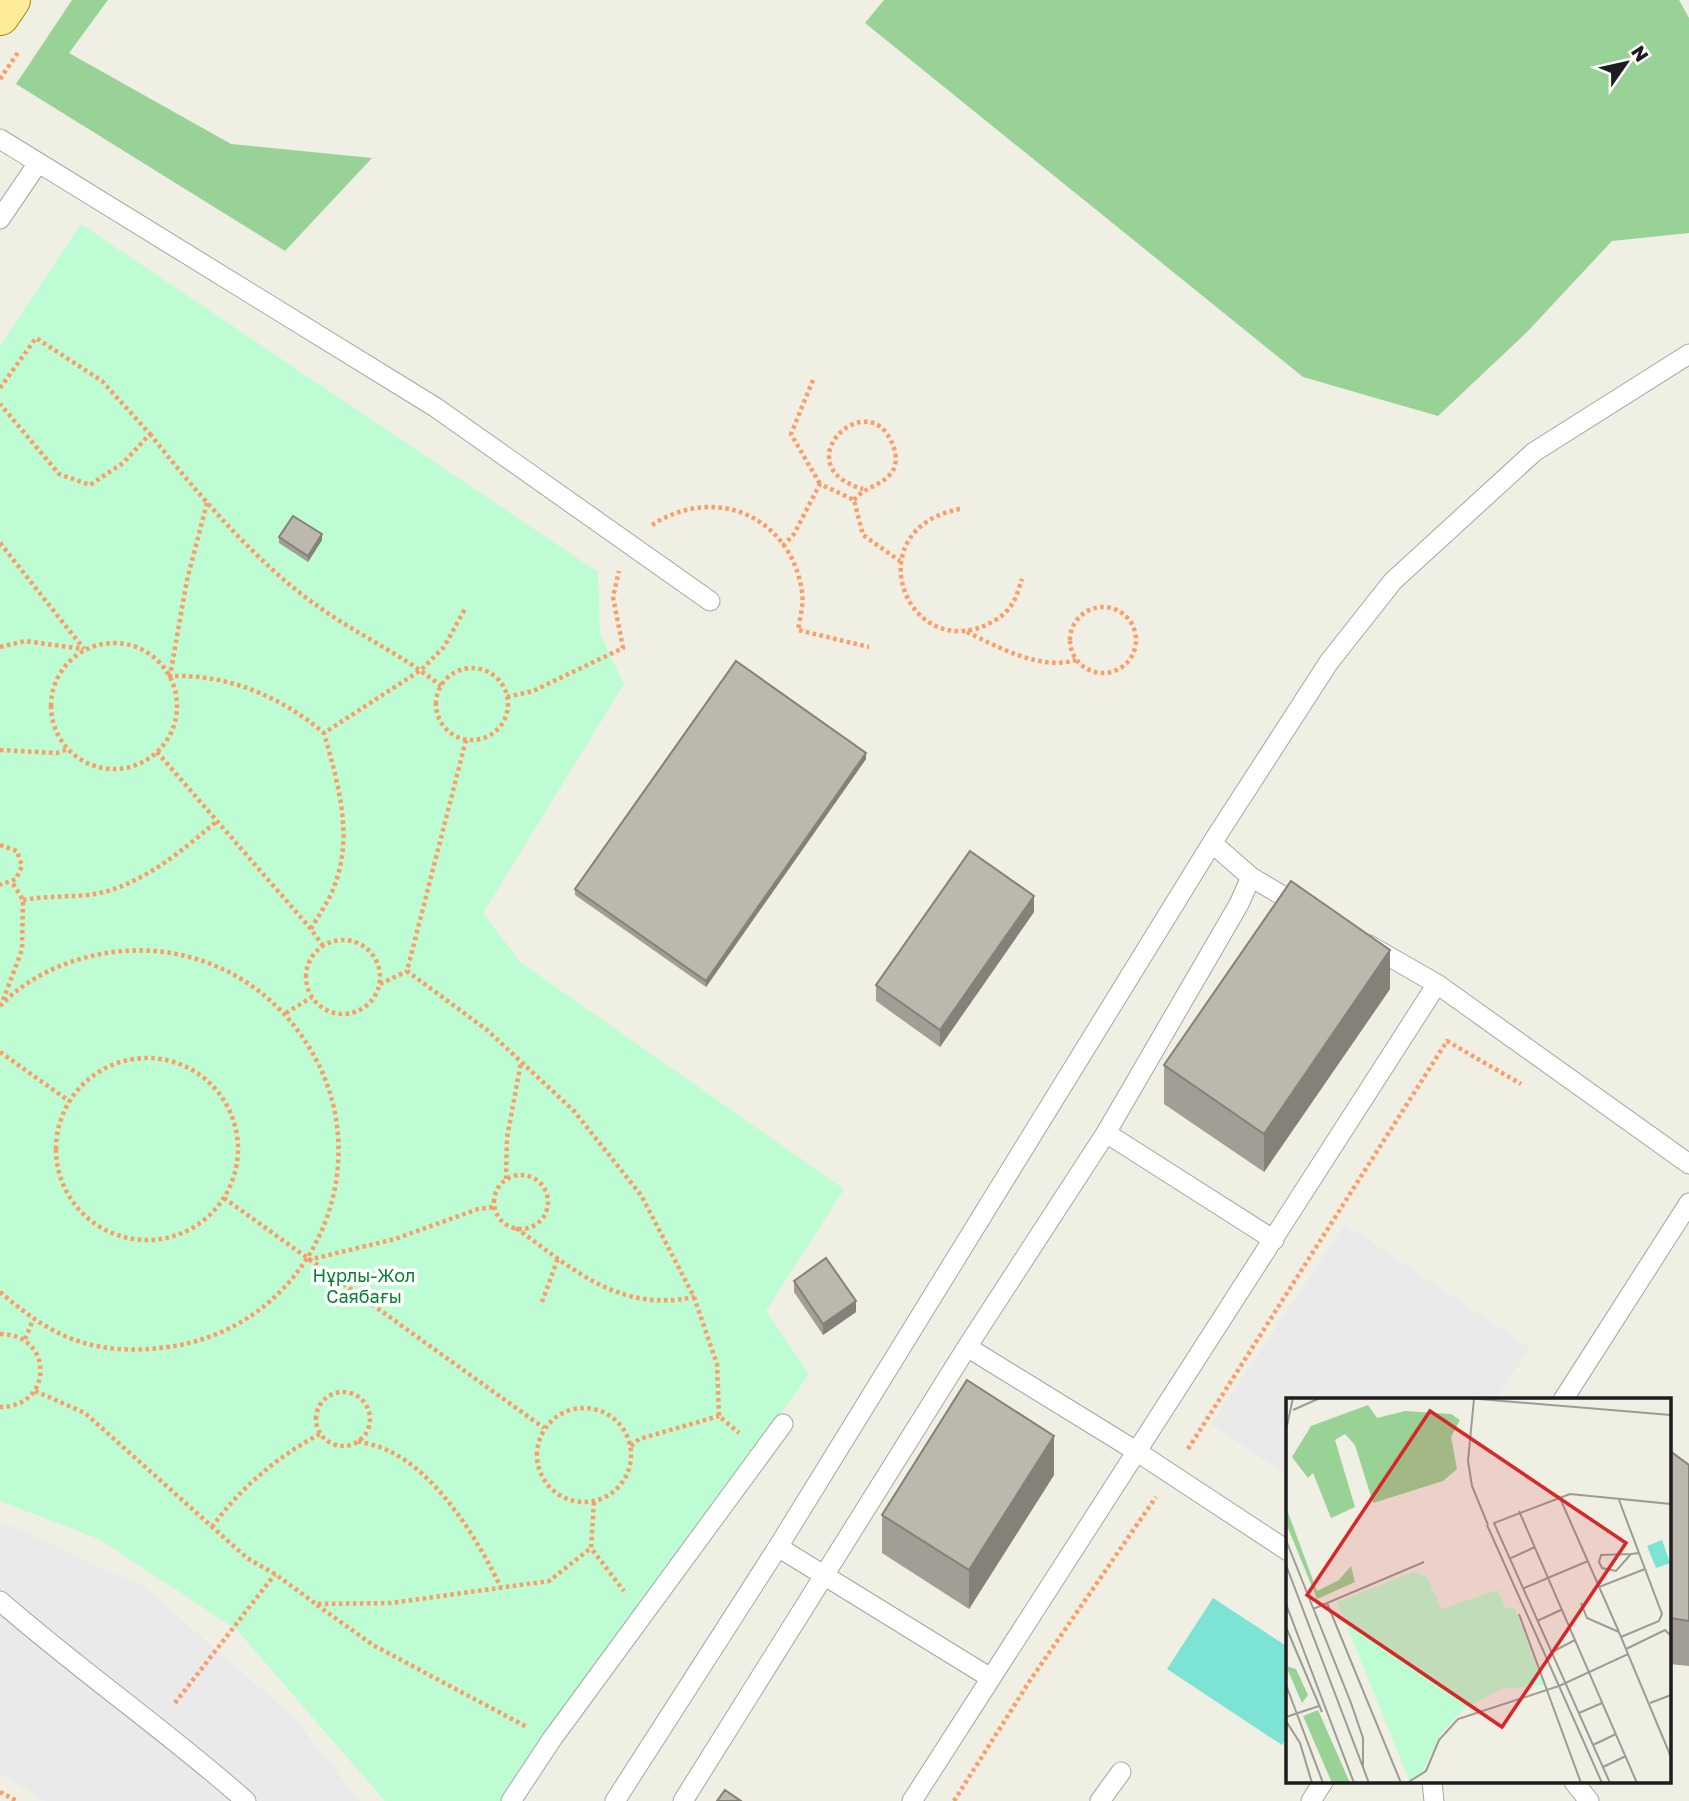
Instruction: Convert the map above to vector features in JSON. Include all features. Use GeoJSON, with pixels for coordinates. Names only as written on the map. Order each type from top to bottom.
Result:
{"type":"FeatureCollection","features":[{"type":"Feature","properties":{"kind":"main road"},"geometry":{"type":"LineString","coordinates":[[0,16],[11,0]]}},
{"type":"Feature","properties":{"kind":"lane"},"geometry":{"type":"LineString","coordinates":[[0,139],[435,408],[710,601]]}},
{"type":"Feature","properties":{"kind":"lane"},"geometry":{"type":"LineString","coordinates":[[0,219],[38,163]]}},
{"type":"Feature","properties":{"kind":"lane"},"geometry":{"type":"LineString","coordinates":[[615,1801],[778,1547],[1212,844],[1329,662],[1393,581],[1534,452],[1689,354]]}},
{"type":"Feature","properties":{"kind":"lane"},"geometry":{"type":"LineString","coordinates":[[1212,844],[1251,877],[1323,919]]}},
{"type":"Feature","properties":{"kind":"lane"},"geometry":{"type":"LineString","coordinates":[[689,1799],[824,1575],[1106,1133],[1239,904],[1251,877]]}},
{"type":"Feature","properties":{"kind":"lane"},"geometry":{"type":"LineString","coordinates":[[1357,939],[1437,984],[1689,1164]]}},
{"type":"Feature","properties":{"kind":"lane"},"geometry":{"type":"LineString","coordinates":[[912,1801],[989,1677],[1437,984]]}},
{"type":"Feature","properties":{"kind":"lane"},"geometry":{"type":"LineString","coordinates":[[1106,1133],[1274,1240]]}},
{"type":"Feature","properties":{"kind":"lane"},"geometry":{"type":"LineString","coordinates":[[1564,1398],[1689,1203]]}},
{"type":"Feature","properties":{"kind":"lane"},"geometry":{"type":"LineString","coordinates":[[967,1347],[1136,1451],[1286,1550]]}},
{"type":"Feature","properties":{"kind":"lane"},"geometry":{"type":"LineString","coordinates":[[511,1801],[552,1739],[783,1424]]}},
{"type":"Feature","properties":{"kind":"lane"},"geometry":{"type":"LineString","coordinates":[[778,1547],[989,1677]]}},
{"type":"Feature","properties":{"kind":"lane"},"geometry":{"type":"LineString","coordinates":[[0,1601],[56,1650],[158,1727],[247,1801]]}},
{"type":"Feature","properties":{"kind":"lane"},"geometry":{"type":"LineString","coordinates":[[1100,1801],[1121,1772]]}},
{"type":"Feature","properties":{"kind":"lane"},"geometry":{"type":"LineString","coordinates":[[1311,1801],[1322,1784]]}},
{"type":"Feature","properties":{"kind":"lane"},"geometry":{"type":"LineString","coordinates":[[1576,1784],[1589,1801]]}},
{"type":"Feature","properties":{"kind":"path"},"geometry":{"type":"LineString","coordinates":[[0,388],[36,338],[102,380],[207,502],[266,562],[317,606],[441,685]]}},
{"type":"Feature","properties":{"kind":"path"},"geometry":{"type":"LineString","coordinates":[[813,380],[791,434],[820,484],[854,500]]}},
{"type":"Feature","properties":{"kind":"path"},"geometry":{"type":"LineString","coordinates":[[0,404],[59,474],[90,485],[123,463],[150,434]]}},
{"type":"Feature","properties":{"kind":"path"},"geometry":{"type":"LineString","coordinates":[[854,500],[863,489],[881,484],[894,470],[896,451],[888,433],[872,423],[853,422],[837,433],[829,450],[830,460],[832,469],[844,484],[863,489]]}},
{"type":"Feature","properties":{"kind":"path"},"geometry":{"type":"LineString","coordinates":[[783,546],[794,534],[820,484]]}},
{"type":"Feature","properties":{"kind":"path"},"geometry":{"type":"LineString","coordinates":[[854,500],[863,535],[900,561]]}},
{"type":"Feature","properties":{"kind":"path"},"geometry":{"type":"LineString","coordinates":[[84,649],[60,672],[51,704],[58,736],[68,749],[95,767],[112,769],[144,762],[158,752],[174,725],[177,708],[170,676],[187,580],[207,502]]}},
{"type":"Feature","properties":{"kind":"path"},"geometry":{"type":"LineString","coordinates":[[508,697],[533,691],[623,648],[612,597],[621,561],[642,532],[672,512],[706,505],[742,511],[772,531],[793,560],[803,594],[798,630],[869,647]]}},
{"type":"Feature","properties":{"kind":"path"},"geometry":{"type":"LineString","coordinates":[[960,509],[939,513],[921,524],[907,541],[900,561],[902,589],[916,612],[939,628],[966,632],[1037,660],[1063,664],[1076,660]]}},
{"type":"Feature","properties":{"kind":"path"},"geometry":{"type":"LineString","coordinates":[[0,543],[84,649]]}},
{"type":"Feature","properties":{"kind":"path"},"geometry":{"type":"LineString","coordinates":[[966,632],[993,623],[1012,604],[1022,579]]}},
{"type":"Feature","properties":{"kind":"path"},"geometry":{"type":"LineString","coordinates":[[324,733],[421,670],[444,647],[466,607]]}},
{"type":"Feature","properties":{"kind":"path"},"geometry":{"type":"LineString","coordinates":[[1104,607],[1118,611],[1130,621],[1136,634],[1135,649],[1128,662],[1116,671],[1101,674],[1087,670],[1076,660],[1070,647],[1070,632],[1077,619],[1089,610],[1104,607]]}},
{"type":"Feature","properties":{"kind":"path"},"geometry":{"type":"LineString","coordinates":[[0,647],[25,641],[84,649],[116,642],[132,645],[148,652],[170,676],[202,675],[257,691],[301,714],[324,733],[340,790],[345,840],[334,887],[311,929]]}},
{"type":"Feature","properties":{"kind":"path"},"geometry":{"type":"LineString","coordinates":[[469,668],[487,671],[500,681],[508,697],[507,715],[498,729],[484,739],[466,740],[450,733],[439,719],[435,702],[441,685],[453,673],[469,668]]}},
{"type":"Feature","properties":{"kind":"path"},"geometry":{"type":"LineString","coordinates":[[380,984],[407,971],[466,740]]}},
{"type":"Feature","properties":{"kind":"path"},"geometry":{"type":"LineString","coordinates":[[0,750],[57,753],[68,749]]}},
{"type":"Feature","properties":{"kind":"path"},"geometry":{"type":"LineString","coordinates":[[158,752],[323,946]]}},
{"type":"Feature","properties":{"kind":"path"},"geometry":{"type":"LineString","coordinates":[[23,900],[90,895],[129,883],[182,851],[217,821]]}},
{"type":"Feature","properties":{"kind":"path"},"geometry":{"type":"LineString","coordinates":[[0,845],[13,848],[21,860],[19,876],[12,882],[0,885]]}},
{"type":"Feature","properties":{"kind":"path"},"geometry":{"type":"LineString","coordinates":[[1,1004],[22,950],[23,900],[12,882]]}},
{"type":"Feature","properties":{"kind":"path"},"geometry":{"type":"LineString","coordinates":[[351,940],[364,946],[374,957],[380,970],[380,984],[374,998],[364,1008],[350,1014],[329,1010],[312,998],[306,970],[312,956],[323,946],[336,941],[351,940]]}},
{"type":"Feature","properties":{"kind":"path"},"geometry":{"type":"LineString","coordinates":[[0,1292],[33,1320],[81,1342],[133,1351],[185,1346],[234,1328],[276,1297],[307,1260],[331,1209],[340,1157],[335,1105],[317,1056],[286,1013],[246,980],[198,958],[147,949],[94,954],[45,973],[1,1004]]}},
{"type":"Feature","properties":{"kind":"path"},"geometry":{"type":"LineString","coordinates":[[407,971],[487,1030],[574,1111],[640,1195],[694,1297],[717,1364],[719,1416],[762,1451]]}},
{"type":"Feature","properties":{"kind":"path"},"geometry":{"type":"LineString","coordinates":[[286,1013],[312,998]]}},
{"type":"Feature","properties":{"kind":"path"},"geometry":{"type":"LineString","coordinates":[[954,1801],[1031,1679],[1172,1474],[1447,1041],[1532,1090]]}},
{"type":"Feature","properties":{"kind":"path"},"geometry":{"type":"LineString","coordinates":[[0,1052],[69,1101]]}},
{"type":"Feature","properties":{"kind":"path"},"geometry":{"type":"LineString","coordinates":[[150,1058],[173,1062],[195,1072],[213,1087],[227,1107],[236,1129],[238,1153],[224,1198],[209,1216],[189,1230],[167,1238],[144,1240],[120,1236],[99,1226],[80,1212],[66,1192],[58,1170],[56,1146],[60,1123],[69,1101],[85,1083],[104,1069],[126,1060],[150,1058]]}},
{"type":"Feature","properties":{"kind":"path"},"geometry":{"type":"LineString","coordinates":[[506,1179],[507,1138],[522,1062]]}},
{"type":"Feature","properties":{"kind":"path"},"geometry":{"type":"LineString","coordinates":[[516,1228],[536,1225],[548,1207],[548,1196],[536,1179],[516,1175],[506,1179],[494,1196],[494,1207],[506,1224],[516,1228],[597,1287],[647,1301],[673,1301],[694,1297]]}},
{"type":"Feature","properties":{"kind":"path"},"geometry":{"type":"LineString","coordinates":[[224,1198],[544,1428]]}},
{"type":"Feature","properties":{"kind":"path"},"geometry":{"type":"LineString","coordinates":[[307,1260],[395,1239],[478,1209],[494,1207]]}},
{"type":"Feature","properties":{"kind":"path"},"geometry":{"type":"LineString","coordinates":[[542,1302],[558,1258]]}},
{"type":"Feature","properties":{"kind":"path"},"geometry":{"type":"LineString","coordinates":[[25,1339],[33,1320]]}},
{"type":"Feature","properties":{"kind":"path"},"geometry":{"type":"LineString","coordinates":[[0,1334],[12,1334],[25,1339],[35,1350],[40,1363],[40,1378],[35,1391],[25,1401],[11,1407],[0,1407]]}},
{"type":"Feature","properties":{"kind":"path"},"geometry":{"type":"LineString","coordinates":[[35,1391],[85,1413],[247,1558],[275,1574],[373,1645],[496,1712],[552,1739]]}},
{"type":"Feature","properties":{"kind":"path"},"geometry":{"type":"LineString","coordinates":[[358,1441],[370,1424],[366,1404],[348,1392],[337,1392],[320,1404],[316,1413],[320,1434],[337,1446],[358,1441],[390,1451],[420,1474],[459,1516],[489,1562],[501,1588]]}},
{"type":"Feature","properties":{"kind":"path"},"geometry":{"type":"LineString","coordinates":[[575,1408],[594,1408],[611,1415],[624,1428],[631,1446],[631,1464],[624,1482],[611,1495],[594,1502],[575,1502],[558,1494],[544,1481],[537,1464],[537,1445],[544,1428],[558,1415],[575,1408]]}},
{"type":"Feature","properties":{"kind":"path"},"geometry":{"type":"LineString","coordinates":[[631,1446],[639,1439],[719,1416]]}},
{"type":"Feature","properties":{"kind":"path"},"geometry":{"type":"LineString","coordinates":[[212,1527],[223,1511],[264,1471],[297,1446],[320,1434]]}},
{"type":"Feature","properties":{"kind":"path"},"geometry":{"type":"LineString","coordinates":[[594,1502],[591,1548],[626,1594],[646,1611]]}},
{"type":"Feature","properties":{"kind":"path"},"geometry":{"type":"LineString","coordinates":[[316,1604],[391,1603],[549,1581],[591,1548]]}},
{"type":"Feature","properties":{"kind":"path"},"geometry":{"type":"LineString","coordinates":[[158,1727],[275,1574]]}},
{"type":"Feature","properties":{"kind":"path"},"geometry":{"type":"LineString","coordinates":[[0,1792],[17,1801]]}},
{"type":"Feature","properties":{"kind":"green space"},"geometry":{"type":"Polygon","coordinates":[[[72,0],[108,0],[69,53],[231,144],[372,158],[285,251],[16,84],[72,0]]]}},
{"type":"Feature","properties":{"kind":"green space"},"geometry":{"type":"Polygon","coordinates":[[[884,0],[1679,0],[1689,18],[1689,233],[1612,241],[1527,332],[1438,416],[1303,377],[865,23],[884,0]]]}},
{"type":"Feature","properties":{"kind":"green space","name":"Нұрлы-Жол Саябағы"},"geometry":{"type":"Polygon","coordinates":[[[81,224],[598,572],[600,634],[624,684],[483,913],[520,962],[844,1189],[766,1311],[809,1374],[501,1801],[385,1801],[237,1630],[99,1539],[0,1501],[0,346],[81,224]]]}},
{"type":"Feature","properties":{"kind":"shaded area"},"geometry":{"type":"Polygon","coordinates":[[[1345,1224],[1530,1348],[1496,1398],[1286,1398],[1286,1475],[1211,1424],[1345,1224]]]}},
{"type":"Feature","properties":{"kind":"shaded area"},"geometry":{"type":"Polygon","coordinates":[[[0,1521],[144,1587],[292,1716],[360,1801],[45,1801],[0,1773],[0,1521]]]}},
{"type":"Feature","properties":{"kind":"shaded area"},"geometry":{"type":"Polygon","coordinates":[[[1213,1598],[1286,1646],[1286,1739],[1282,1745],[1167,1669],[1213,1598]]]}},
{"type":"Feature","properties":{"kind":"building"},"geometry":{"type":"Polygon","coordinates":[[[293,516],[322,534],[308,556],[279,537],[293,516]]]}},
{"type":"Feature","properties":{"kind":"building"},"geometry":{"type":"Polygon","coordinates":[[[736,661],[866,753],[706,981],[575,889],[736,661]]]}},
{"type":"Feature","properties":{"kind":"building"},"geometry":{"type":"Polygon","coordinates":[[[970,851],[1034,896],[940,1030],[876,985],[970,851]]]}},
{"type":"Feature","properties":{"kind":"building"},"geometry":{"type":"Polygon","coordinates":[[[1291,881],[1390,950],[1264,1134],[1164,1065],[1291,881]]]}},
{"type":"Feature","properties":{"kind":"building"},"geometry":{"type":"Polygon","coordinates":[[[826,1258],[856,1301],[823,1324],[794,1281],[826,1258]]]}},
{"type":"Feature","properties":{"kind":"building"},"geometry":{"type":"Polygon","coordinates":[[[967,1380],[1054,1436],[969,1570],[882,1515],[967,1380]]]}},
{"type":"Feature","properties":{"kind":"building"},"geometry":{"type":"Polygon","coordinates":[[[1672,1452],[1689,1465],[1689,1621],[1672,1618],[1672,1452]]]}},
{"type":"Feature","properties":{"kind":"building"},"geometry":{"type":"Polygon","coordinates":[[[725,1790],[741,1801],[717,1801],[725,1790]]]}}]}
